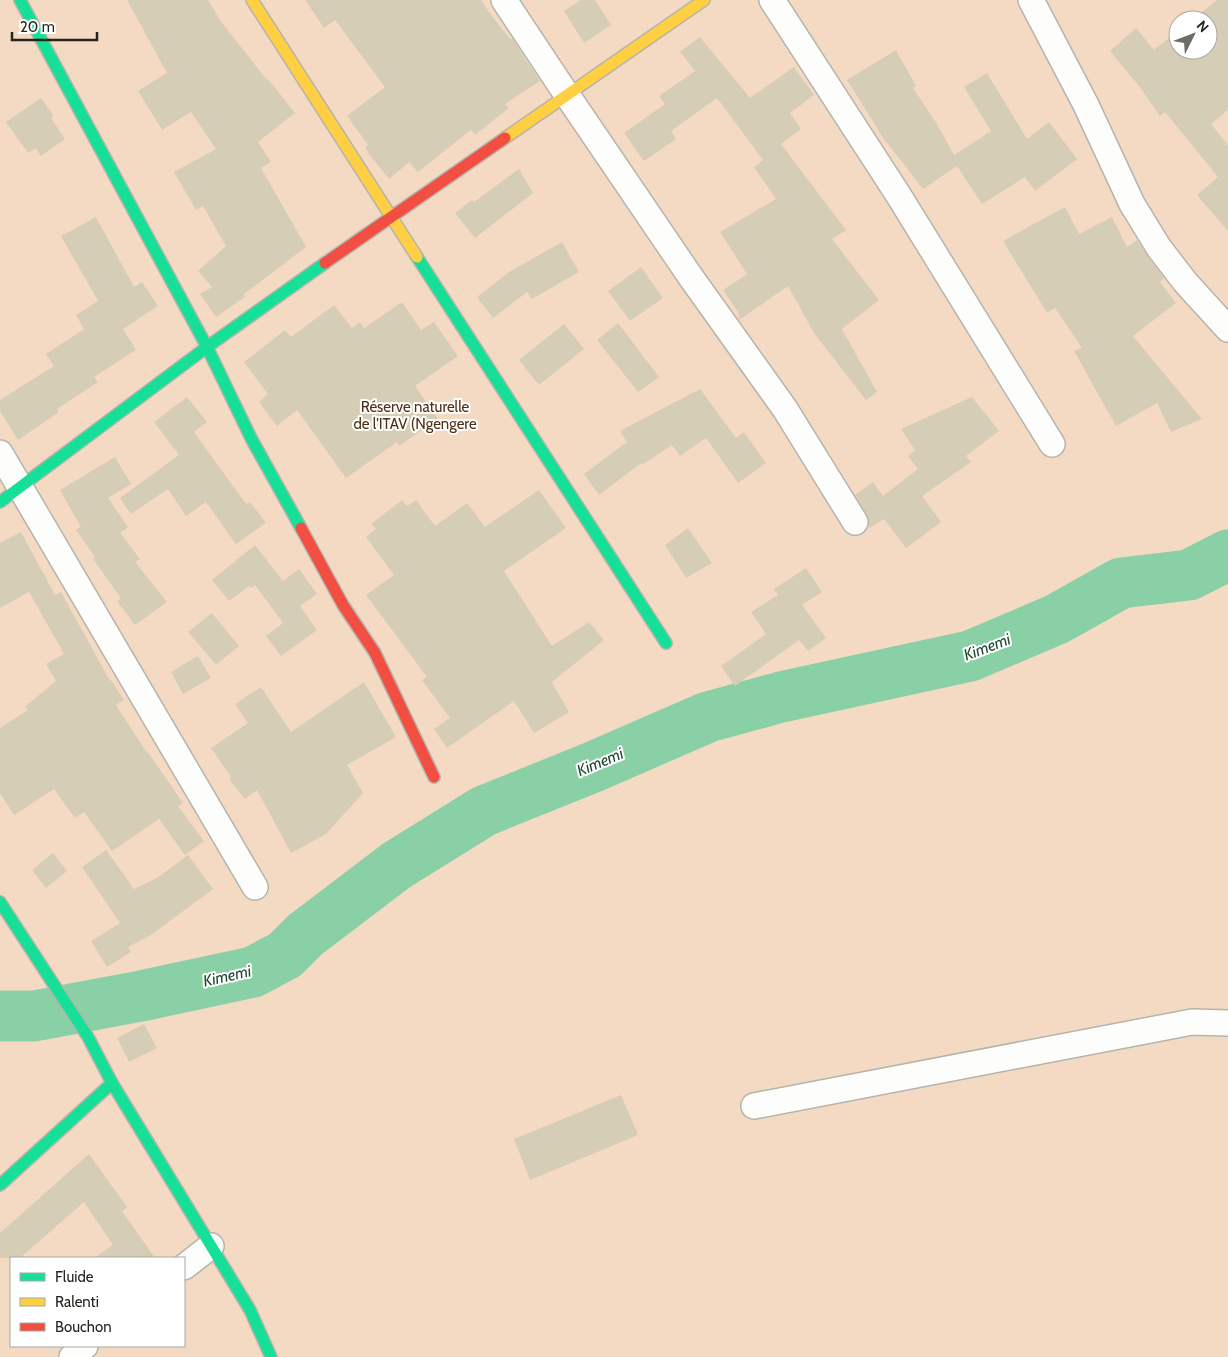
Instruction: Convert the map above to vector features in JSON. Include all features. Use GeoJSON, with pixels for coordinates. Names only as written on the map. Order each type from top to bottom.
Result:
{"type":"FeatureCollection","features":[{"type":"Feature","properties":{"kind":"street"},"geometry":{"type":"LineString","coordinates":[[20,0],[207,347],[257,449],[343,605],[374,653],[434,777]]}},
{"type":"Feature","properties":{"kind":"street"},"geometry":{"type":"LineString","coordinates":[[252,0],[390,217],[666,642]]}},
{"type":"Feature","properties":{"kind":"street"},"geometry":{"type":"LineString","coordinates":[[504,0],[690,276],[785,409],[855,522]]}},
{"type":"Feature","properties":{"kind":"street"},"geometry":{"type":"LineString","coordinates":[[0,502],[207,347],[390,217],[704,0]]}},
{"type":"Feature","properties":{"kind":"street"},"geometry":{"type":"LineString","coordinates":[[772,0],[899,196],[1052,444]]}},
{"type":"Feature","properties":{"kind":"street"},"geometry":{"type":"LineString","coordinates":[[1031,0],[1086,104],[1132,204],[1159,248],[1228,329]]}},
{"type":"Feature","properties":{"kind":"street"},"geometry":{"type":"LineString","coordinates":[[0,453],[255,887]]}},
{"type":"Feature","properties":{"kind":"street"},"geometry":{"type":"LineString","coordinates":[[0,902],[88,1037],[112,1082],[250,1310],[270,1357]]}},
{"type":"Feature","properties":{"kind":"street"},"geometry":{"type":"LineString","coordinates":[[754,1106],[1192,1022],[1228,1022]]}},
{"type":"Feature","properties":{"kind":"street"},"geometry":{"type":"LineString","coordinates":[[0,1185],[112,1082]]}},
{"type":"Feature","properties":{"kind":"street"},"geometry":{"type":"LineString","coordinates":[[185,1266],[212,1246]]}},
{"type":"Feature","properties":{"kind":"street"},"geometry":{"type":"LineString","coordinates":[[72,1357],[83,1347]]}},
{"type":"Feature","properties":{"kind":"green space","name":"Réserve naturelle de l'ITAV (Ngengere"},"geometry":{"type":"Polygon","coordinates":[[[0,0],[1228,0],[1228,1357],[0,1357],[0,0]]]}},
{"type":"Feature","properties":{"kind":"building"},"geometry":{"type":"Polygon","coordinates":[[[127,0],[208,0],[222,23],[295,113],[258,142],[271,162],[261,168],[306,247],[244,294],[245,297],[216,317],[200,294],[212,287],[198,271],[226,246],[203,206],[196,210],[174,172],[216,149],[191,112],[162,130],[138,91],[167,73],[127,0]]]}},
{"type":"Feature","properties":{"kind":"building"},"geometry":{"type":"Polygon","coordinates":[[[305,0],[481,0],[511,40],[512,38],[540,81],[505,104],[509,108],[475,135],[471,130],[418,172],[409,162],[389,179],[369,154],[365,147],[368,145],[347,116],[385,87],[335,20],[324,28],[305,0]]]}},
{"type":"Feature","properties":{"kind":"building"},"geometry":{"type":"Polygon","coordinates":[[[581,0],[595,0],[611,25],[584,43],[564,11],[581,0]]]}},
{"type":"Feature","properties":{"kind":"building"},"geometry":{"type":"Polygon","coordinates":[[[1217,0],[1228,0],[1228,110],[1211,124],[1228,145],[1228,231],[1197,195],[1218,177],[1165,112],[1160,116],[1139,86],[1110,51],[1136,28],[1154,50],[1168,39],[1168,60],[1218,60],[1218,10],[1204,10],[1217,0]]]}},
{"type":"Feature","properties":{"kind":"building"},"geometry":{"type":"Polygon","coordinates":[[[700,37],[750,98],[794,67],[814,95],[790,113],[801,129],[781,144],[846,230],[832,239],[879,300],[842,329],[877,392],[866,400],[814,333],[788,286],[739,320],[739,313],[723,290],[747,274],[720,232],[776,199],[754,167],[763,160],[717,98],[671,131],[676,139],[644,161],[624,133],[665,104],[659,96],[695,71],[680,52],[700,37]]]}},
{"type":"Feature","properties":{"kind":"building"},"geometry":{"type":"Polygon","coordinates":[[[896,50],[916,86],[913,88],[937,124],[954,155],[991,131],[964,87],[987,73],[1027,139],[1049,122],[1077,159],[1035,191],[1025,177],[982,204],[957,166],[923,189],[884,139],[847,80],[896,50]]]}},
{"type":"Feature","properties":{"kind":"building"},"geometry":{"type":"Polygon","coordinates":[[[41,98],[54,116],[51,118],[65,139],[41,156],[36,148],[28,153],[6,122],[41,98]]]}},
{"type":"Feature","properties":{"kind":"building"},"geometry":{"type":"Polygon","coordinates":[[[519,169],[533,193],[475,238],[455,213],[472,200],[474,202],[519,169]]]}},
{"type":"Feature","properties":{"kind":"building"},"geometry":{"type":"Polygon","coordinates":[[[1065,207],[1079,234],[1112,217],[1127,247],[1137,240],[1164,278],[1160,282],[1176,303],[1133,336],[1202,419],[1171,432],[1157,403],[1116,426],[1074,351],[1082,348],[1055,308],[1047,313],[1003,241],[1065,207]]]}},
{"type":"Feature","properties":{"kind":"building"},"geometry":{"type":"Polygon","coordinates":[[[96,217],[134,287],[142,282],[158,306],[123,329],[136,350],[94,377],[98,382],[57,409],[59,412],[18,440],[0,411],[0,400],[54,366],[46,354],[84,329],[76,315],[98,301],[61,236],[96,217]]]}},
{"type":"Feature","properties":{"kind":"building"},"geometry":{"type":"Polygon","coordinates":[[[562,242],[579,272],[532,299],[527,292],[493,318],[477,297],[509,272],[562,242]]]}},
{"type":"Feature","properties":{"kind":"building"},"geometry":{"type":"Polygon","coordinates":[[[641,267],[663,298],[630,321],[608,291],[641,267]]]}},
{"type":"Feature","properties":{"kind":"building"},"geometry":{"type":"Polygon","coordinates":[[[402,302],[421,330],[434,322],[458,356],[415,386],[438,419],[399,446],[397,442],[346,478],[297,410],[277,426],[259,402],[268,394],[244,362],[285,330],[291,337],[334,305],[352,328],[360,322],[364,328],[402,302]]]}},
{"type":"Feature","properties":{"kind":"building"},"geometry":{"type":"Polygon","coordinates":[[[618,323],[659,377],[638,392],[597,340],[618,323]]]}},
{"type":"Feature","properties":{"kind":"building"},"geometry":{"type":"Polygon","coordinates":[[[564,324],[584,349],[539,385],[519,360],[564,324]]]}},
{"type":"Feature","properties":{"kind":"building"},"geometry":{"type":"Polygon","coordinates":[[[700,389],[736,438],[744,432],[766,463],[738,483],[706,438],[680,456],[672,445],[642,465],[641,463],[599,495],[584,474],[627,442],[620,431],[700,389]]]}},
{"type":"Feature","properties":{"kind":"building"},"geometry":{"type":"Polygon","coordinates":[[[187,397],[207,422],[194,432],[246,504],[250,502],[266,523],[236,544],[206,502],[186,516],[168,489],[131,514],[120,498],[179,455],[154,422],[187,397]]]}},
{"type":"Feature","properties":{"kind":"building"},"geometry":{"type":"Polygon","coordinates":[[[972,397],[999,431],[966,456],[971,462],[922,496],[941,522],[906,548],[884,519],[870,528],[867,515],[855,495],[873,482],[883,496],[918,469],[908,456],[915,450],[901,429],[972,397]]]}},
{"type":"Feature","properties":{"kind":"building"},"geometry":{"type":"Polygon","coordinates":[[[115,457],[131,484],[108,498],[128,527],[120,533],[140,559],[135,562],[167,602],[135,625],[117,601],[121,598],[93,559],[95,557],[76,530],[81,527],[60,490],[115,457]]]}},
{"type":"Feature","properties":{"kind":"building"},"geometry":{"type":"Polygon","coordinates":[[[539,490],[566,528],[504,571],[552,646],[589,622],[604,640],[552,682],[569,712],[534,733],[514,701],[447,748],[434,729],[450,718],[422,680],[427,677],[366,595],[394,575],[366,537],[376,529],[371,524],[402,500],[407,506],[416,500],[435,526],[467,503],[485,527],[539,490]]]}},
{"type":"Feature","properties":{"kind":"building"},"geometry":{"type":"Polygon","coordinates":[[[688,528],[712,563],[686,578],[665,545],[688,528]]]}},
{"type":"Feature","properties":{"kind":"building"},"geometry":{"type":"Polygon","coordinates":[[[21,532],[55,595],[61,592],[110,681],[124,700],[116,705],[183,803],[178,806],[204,841],[185,855],[159,819],[112,851],[84,812],[75,818],[54,789],[14,815],[0,793],[0,728],[28,710],[25,707],[56,681],[46,664],[64,654],[29,592],[0,608],[0,543],[21,532]]]}},
{"type":"Feature","properties":{"kind":"building"},"geometry":{"type":"Polygon","coordinates":[[[255,545],[283,581],[299,569],[317,594],[300,606],[317,630],[281,656],[266,636],[283,623],[255,585],[251,588],[249,586],[229,601],[212,580],[255,545]]]}},
{"type":"Feature","properties":{"kind":"building"},"geometry":{"type":"Polygon","coordinates":[[[806,568],[822,592],[802,605],[826,638],[808,651],[799,640],[735,686],[721,666],[766,634],[751,612],[778,595],[774,589],[806,568]]]}},
{"type":"Feature","properties":{"kind":"building"},"geometry":{"type":"Polygon","coordinates":[[[212,613],[239,646],[216,665],[188,632],[212,613]]]}},
{"type":"Feature","properties":{"kind":"building"},"geometry":{"type":"Polygon","coordinates":[[[198,656],[211,678],[183,694],[171,672],[198,656]]]}},
{"type":"Feature","properties":{"kind":"building"},"geometry":{"type":"Polygon","coordinates":[[[364,682],[396,737],[347,765],[363,793],[326,834],[291,853],[257,790],[245,799],[229,779],[231,777],[211,748],[248,723],[235,704],[261,687],[291,732],[364,682]]]}},
{"type":"Feature","properties":{"kind":"building"},"geometry":{"type":"Polygon","coordinates":[[[106,850],[134,889],[157,878],[188,855],[213,889],[151,935],[128,947],[131,952],[107,967],[91,941],[120,923],[82,867],[106,850]]]}},
{"type":"Feature","properties":{"kind":"building"},"geometry":{"type":"Polygon","coordinates":[[[53,853],[67,871],[46,888],[32,870],[53,853]]]}},
{"type":"Feature","properties":{"kind":"building"},"geometry":{"type":"Polygon","coordinates":[[[144,1024],[157,1048],[129,1062],[117,1038],[144,1024]]]}},
{"type":"Feature","properties":{"kind":"building"},"geometry":{"type":"Polygon","coordinates":[[[621,1095],[638,1135],[530,1180],[514,1139],[621,1095]]]}},
{"type":"Feature","properties":{"kind":"building"},"geometry":{"type":"Polygon","coordinates":[[[89,1154],[127,1207],[122,1211],[154,1257],[95,1257],[113,1245],[84,1202],[21,1257],[0,1258],[0,1233],[89,1154]]]}},
{"type":"Feature","properties":{"kind":"waterway","name":"Kimemi"},"geometry":{"type":"LineString","coordinates":[[0,1016],[34,1016],[253,972],[285,955],[305,935],[397,865],[484,811],[593,767],[708,717],[781,697],[970,656],[1057,619],[1121,583],[1189,575],[1228,555]]}},
{"type":"Feature","properties":{"kind":"traffic: fast"},"geometry":{"type":"LineString","coordinates":[[20,0],[207,347],[252,440],[301,528]]}},
{"type":"Feature","properties":{"kind":"traffic: fast"},"geometry":{"type":"LineString","coordinates":[[417,257],[666,643]]}},
{"type":"Feature","properties":{"kind":"traffic: fast"},"geometry":{"type":"LineString","coordinates":[[0,502],[207,347],[325,263]]}},
{"type":"Feature","properties":{"kind":"traffic: fast"},"geometry":{"type":"LineString","coordinates":[[0,902],[88,1037],[112,1083],[250,1310],[271,1357]]}},
{"type":"Feature","properties":{"kind":"traffic: fast"},"geometry":{"type":"LineString","coordinates":[[0,1185],[112,1083]]}},
{"type":"Feature","properties":{"kind":"traffic: slow"},"geometry":{"type":"LineString","coordinates":[[252,0],[417,257]]}},
{"type":"Feature","properties":{"kind":"traffic: slow"},"geometry":{"type":"LineString","coordinates":[[505,138],[704,0]]}},
{"type":"Feature","properties":{"kind":"traffic: jam"},"geometry":{"type":"LineString","coordinates":[[325,263],[505,138]]}},
{"type":"Feature","properties":{"kind":"traffic: jam"},"geometry":{"type":"LineString","coordinates":[[301,528],[343,605],[375,653],[434,777]]}}]}
